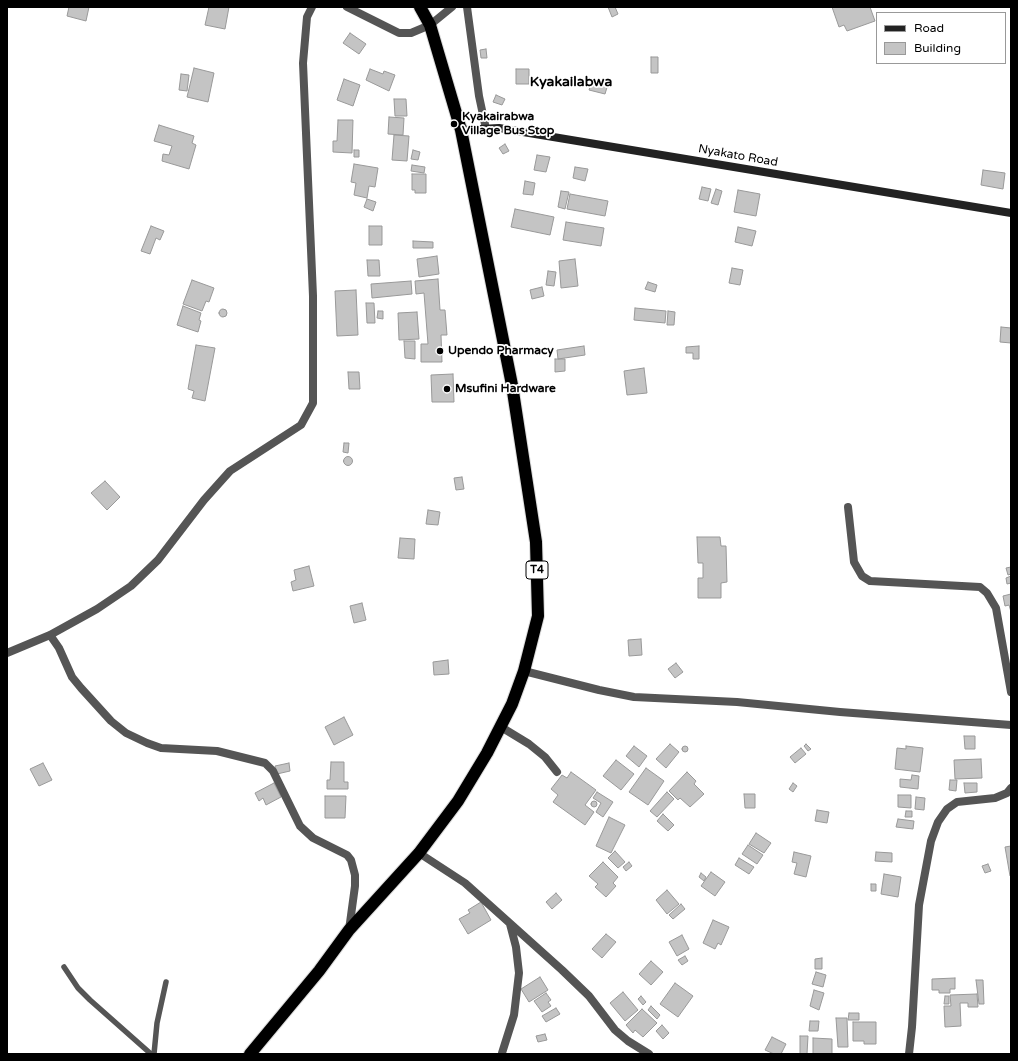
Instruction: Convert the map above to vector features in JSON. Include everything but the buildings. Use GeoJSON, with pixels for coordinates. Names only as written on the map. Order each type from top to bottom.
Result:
{"type":"FeatureCollection","features":[{"type":"Feature","properties":{"kind":"highway","name":"T4"},"geometry":{"type":"LineString","coordinates":[[250,1054],[319,971],[349,930],[419,853],[458,801],[501,727],[512,704],[524,670],[538,616],[536,542],[512,385],[461,130],[430,26],[420,7]]}},
{"type":"Feature","properties":{"kind":"street"},"geometry":{"type":"LineString","coordinates":[[7,653],[50,635],[97,609],[131,586],[158,560],[204,500],[230,471],[301,425],[314,403],[313,296],[304,63],[307,17],[312,7]]}},
{"type":"Feature","properties":{"kind":"street"},"geometry":{"type":"LineString","coordinates":[[347,7],[399,33],[411,33],[430,26],[452,7]]}},
{"type":"Feature","properties":{"kind":"street"},"geometry":{"type":"LineString","coordinates":[[467,7],[479,96],[486,129]]}},
{"type":"Feature","properties":{"kind":"street","name":"Nyakato Road"},"geometry":{"type":"LineString","coordinates":[[461,130],[499,128],[1011,213]]}},
{"type":"Feature","properties":{"kind":"street"},"geometry":{"type":"LineString","coordinates":[[848,507],[854,562],[862,576],[870,581],[980,587],[987,593],[996,608],[1011,692]]}},
{"type":"Feature","properties":{"kind":"street"},"geometry":{"type":"LineString","coordinates":[[50,635],[59,648],[72,677],[111,721],[126,733],[161,748],[217,751],[265,763],[273,771],[300,826],[313,838],[337,849],[347,855],[351,860],[355,875],[355,886],[349,930]]}},
{"type":"Feature","properties":{"kind":"street"},"geometry":{"type":"LineString","coordinates":[[524,670],[599,690],[634,697],[737,702],[840,712],[1011,725]]}},
{"type":"Feature","properties":{"kind":"street"},"geometry":{"type":"LineString","coordinates":[[501,727],[530,744],[545,757],[557,772]]}},
{"type":"Feature","properties":{"kind":"street"},"geometry":{"type":"LineString","coordinates":[[908,1054],[912,1027],[919,905],[933,834],[938,822],[947,809],[957,802],[995,798],[1007,793],[1011,788]]}},
{"type":"Feature","properties":{"kind":"street"},"geometry":{"type":"LineString","coordinates":[[419,853],[465,883],[589,996],[615,1030],[628,1041],[649,1054]]}},
{"type":"Feature","properties":{"kind":"street"},"geometry":{"type":"LineString","coordinates":[[502,1053],[514,1015],[519,973],[516,947],[510,924]]}},
{"type":"Feature","properties":{"kind":"lane"},"geometry":{"type":"LineString","coordinates":[[64,967],[78,988],[90,1000],[151,1054]]}},
{"type":"Feature","properties":{"kind":"lane"},"geometry":{"type":"LineString","coordinates":[[154,1054],[157,1023],[166,982]]}},
{"type":"Feature","properties":{"kind":"place","name":"Kyakairabwa Village Bus Stop"},"geometry":{"type":"Point","coordinates":[454,124]}},
{"type":"Feature","properties":{"kind":"place","name":"Upendo Pharmacy"},"geometry":{"type":"Point","coordinates":[440,351]}},
{"type":"Feature","properties":{"kind":"place","name":"Msufini Hardware"},"geometry":{"type":"Point","coordinates":[447,389]}},
{"type":"Feature","properties":{"kind":"district","name":"Kyakailabwa"},"geometry":{"type":"Point","coordinates":[571,82]}}]}
